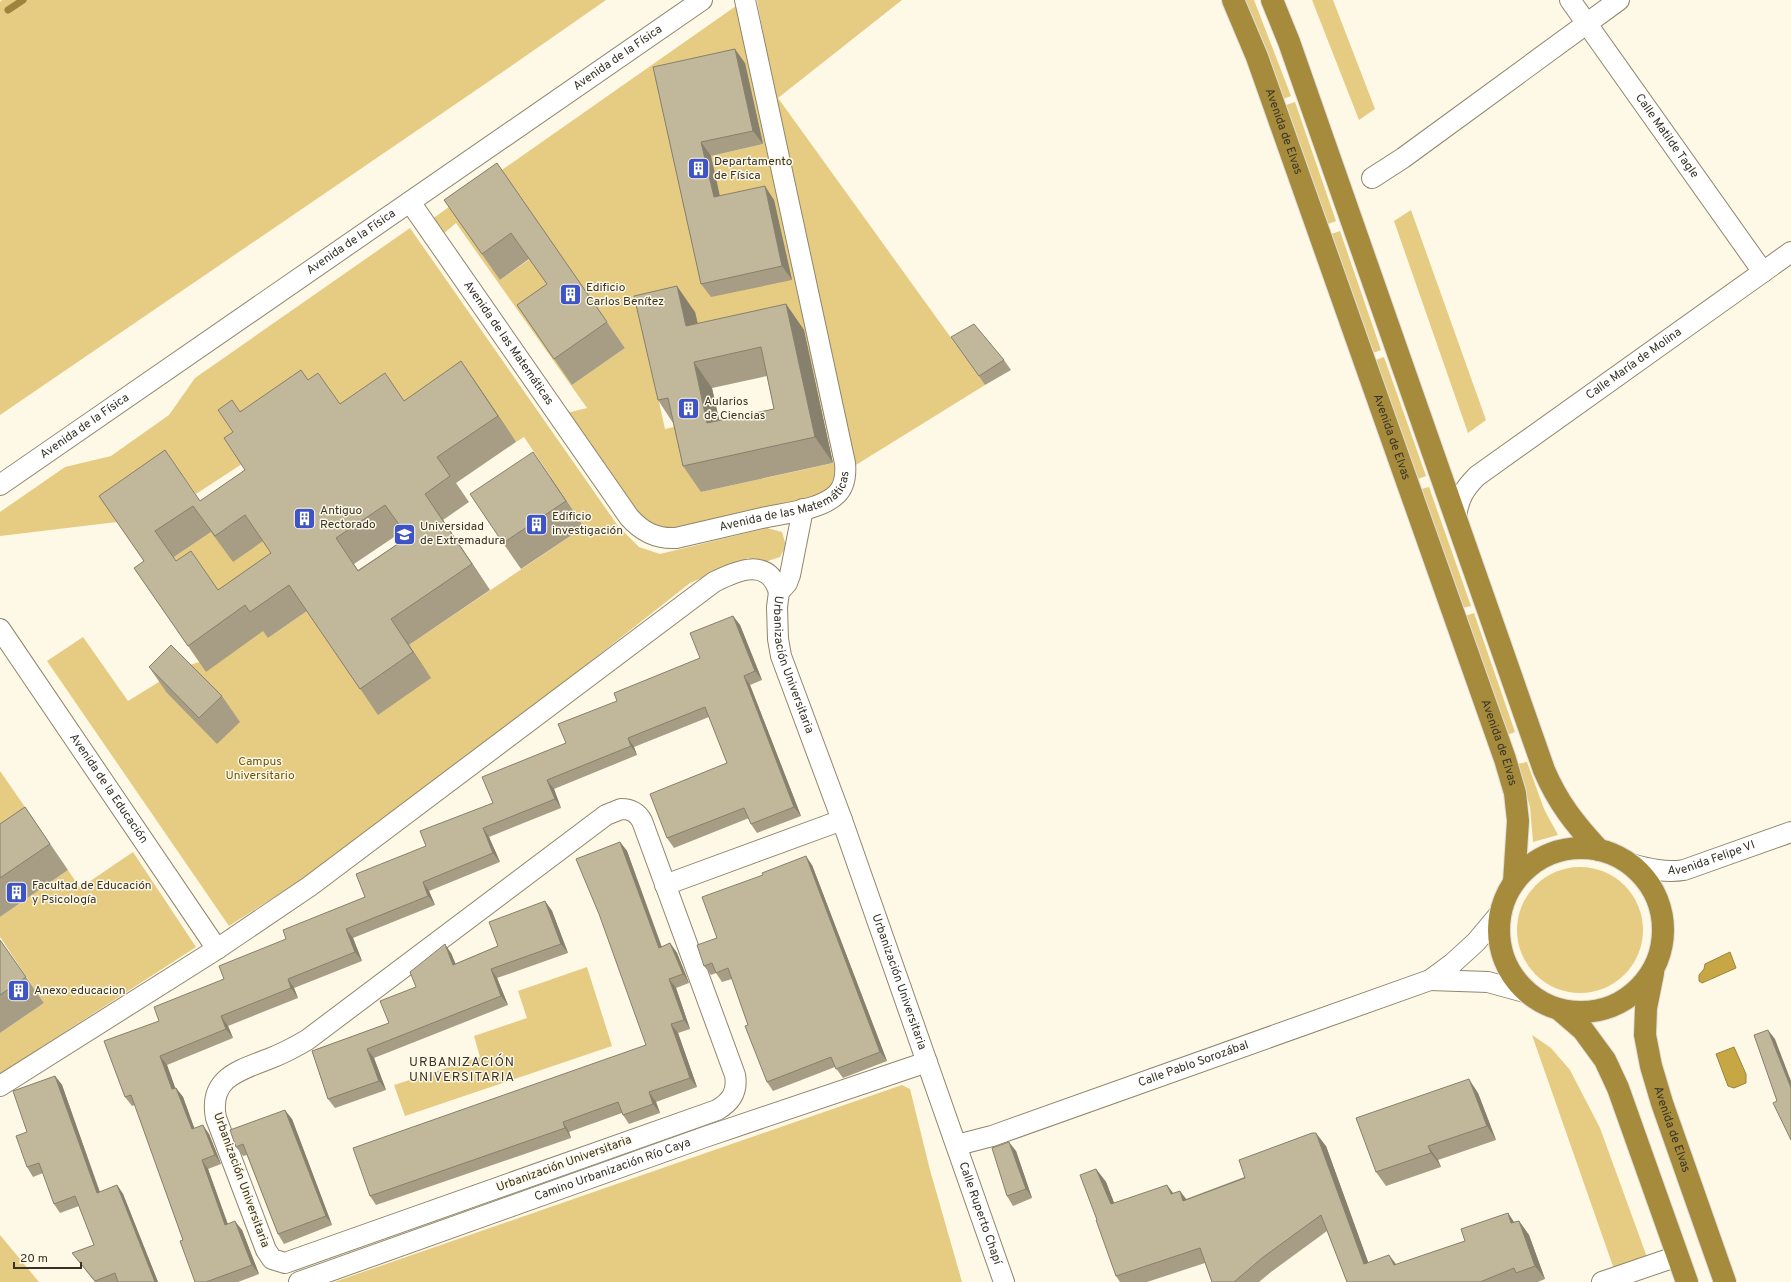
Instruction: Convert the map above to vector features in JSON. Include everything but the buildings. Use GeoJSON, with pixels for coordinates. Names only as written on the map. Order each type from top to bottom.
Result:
{"type":"FeatureCollection","features":[{"type":"Feature","properties":{"kind":"highway","name":"Avenida de Elvas"},"geometry":{"type":"LineString","coordinates":[[1233,0],[1259,64],[1505,759],[1515,793],[1518,821],[1514,882]]}},
{"type":"Feature","properties":{"kind":"highway"},"geometry":{"type":"LineString","coordinates":[[1272,0],[1289,42],[1554,792],[1573,822],[1599,850]]}},
{"type":"Feature","properties":{"kind":"highway"},"geometry":{"type":"LineString","coordinates":[[1599,850],[1578,848],[1560,850],[1532,864],[1514,882],[1505,898],[1499,924],[1504,959],[1519,984],[1537,1000],[1561,1011],[1583,1030],[1605,1060],[1618,1088],[1687,1282]]}},
{"type":"Feature","properties":{"kind":"highway","name":"Avenida de Elvas"},"geometry":{"type":"LineString","coordinates":[[1599,850],[1608,852],[1631,864],[1649,883],[1661,909],[1664,940],[1653,973],[1646,1008],[1645,1035],[1651,1066],[1662,1103],[1725,1282]]}},
{"type":"Feature","properties":{"kind":"highway"},"geometry":{"type":"LineString","coordinates":[[1561,1011],[1584,1013],[1614,1007],[1632,996],[1653,973]]}},
{"type":"Feature","properties":{"kind":"street","name":"Avenida de la Física"},"geometry":{"type":"LineString","coordinates":[[0,485],[702,0]]}},
{"type":"Feature","properties":{"kind":"street","name":"Avenida de las Matemáticas"},"geometry":{"type":"LineString","coordinates":[[410,202],[629,517],[639,528],[657,536],[676,538],[803,509],[829,501],[838,493],[843,484],[845,463],[745,0]]}},
{"type":"Feature","properties":{"kind":"street","name":"Calle Matilde Tagle"},"geometry":{"type":"LineString","coordinates":[[1570,0],[1763,272]]}},
{"type":"Feature","properties":{"kind":"street"},"geometry":{"type":"LineString","coordinates":[[1372,178],[1403,158],[1619,0]]}},
{"type":"Feature","properties":{"kind":"street","name":"Calle María de Molina"},"geometry":{"type":"LineString","coordinates":[[1456,516],[1460,497],[1464,489],[1477,476],[1791,252]]}},
{"type":"Feature","properties":{"kind":"street","name":"Urbanización Universitaria"},"geometry":{"type":"LineString","coordinates":[[803,509],[790,575],[787,583],[779,592],[776,624],[781,656],[842,820],[957,1145]]}},
{"type":"Feature","properties":{"kind":"street"},"geometry":{"type":"LineString","coordinates":[[0,1086],[217,949],[310,886],[714,582],[742,570],[762,570],[770,575],[776,583],[779,592]]}},
{"type":"Feature","properties":{"kind":"street","name":"Avenida de la Educación"},"geometry":{"type":"LineString","coordinates":[[0,629],[217,949]]}},
{"type":"Feature","properties":{"kind":"street","name":"Urbanización Universitaria"},"geometry":{"type":"LineString","coordinates":[[616,810],[631,810],[640,816],[665,885],[735,1075],[736,1086],[730,1101],[717,1110],[288,1262],[278,1262],[269,1257],[214,1110],[216,1096],[227,1078],[233,1073],[285,1052],[307,1040],[606,815],[616,810]]}},
{"type":"Feature","properties":{"kind":"street"},"geometry":{"type":"LineString","coordinates":[[665,885],[842,820]]}},
{"type":"Feature","properties":{"kind":"street","name":"Avenida Felipe VI"},"geometry":{"type":"LineString","coordinates":[[1631,864],[1656,870],[1674,872],[1684,870],[1791,832]]}},
{"type":"Feature","properties":{"kind":"street","name":"Calle Pablo Sorozábal"},"geometry":{"type":"LineString","coordinates":[[957,1145],[992,1136],[1430,980],[1453,963],[1476,942],[1502,911]]}},
{"type":"Feature","properties":{"kind":"street","name":"Calle Pablo Sorozábal"},"geometry":{"type":"LineString","coordinates":[[1430,980],[1488,982],[1528,992]]}},
{"type":"Feature","properties":{"kind":"street","name":"Camino Urbanización Río Caya"},"geometry":{"type":"LineString","coordinates":[[299,1282],[705,1137],[927,1062]]}},
{"type":"Feature","properties":{"kind":"street","name":"Calle Ruperto Chapí"},"geometry":{"type":"LineString","coordinates":[[957,1145],[1004,1282]]}},
{"type":"Feature","properties":{"kind":"street"},"geometry":{"type":"LineString","coordinates":[[1602,1282],[1678,1256]]}},
{"type":"Feature","properties":{"kind":"green space"},"geometry":{"type":"Polygon","coordinates":[[[2,0],[606,0],[0,415],[0,2],[2,0]]]}},
{"type":"Feature","properties":{"kind":"green space"},"geometry":{"type":"Polygon","coordinates":[[[757,0],[902,0],[778,98],[985,385],[851,468],[775,100],[757,0]]]}},
{"type":"Feature","properties":{"kind":"green space"},"geometry":{"type":"Polygon","coordinates":[[[1245,0],[1254,0],[1291,96],[1283,99],[1263,41],[1245,0]]]}},
{"type":"Feature","properties":{"kind":"green space"},"geometry":{"type":"Polygon","coordinates":[[[1312,0],[1333,0],[1375,109],[1359,120],[1312,0]]]}},
{"type":"Feature","properties":{"kind":"green space"},"geometry":{"type":"Polygon","coordinates":[[[736,6],[836,467],[835,481],[821,495],[669,532],[644,521],[567,413],[587,408],[456,223],[442,235],[432,219],[736,6]],[[663,80],[723,211],[711,156],[763,144],[663,80]],[[515,190],[500,280],[530,259],[565,310],[572,385],[625,348],[515,190]],[[804,330],[651,366],[665,429],[686,424],[701,492],[834,463],[804,330]]]}},
{"type":"Feature","properties":{"kind":"green space"},"geometry":{"type":"Polygon","coordinates":[[[1295,102],[1336,221],[1328,224],[1286,105],[1295,102]]]}},
{"type":"Feature","properties":{"kind":"green space"},"geometry":{"type":"Polygon","coordinates":[[[1411,210],[1486,420],[1468,433],[1394,221],[1411,210]]]}},
{"type":"Feature","properties":{"kind":"green space","name":"Campus Universitario"},"geometry":{"type":"Polygon","coordinates":[[[410,228],[618,526],[639,547],[660,554],[767,528],[782,532],[786,546],[780,557],[765,562],[748,558],[690,583],[496,736],[306,877],[229,926],[47,661],[83,637],[128,701],[183,667],[199,662],[195,587],[174,557],[211,532],[263,541],[289,579],[268,638],[307,611],[409,645],[584,527],[524,437],[516,442],[251,458],[196,494],[183,476],[117,522],[0,536],[0,512],[65,467],[111,456],[169,415],[195,378],[410,228]]]}},
{"type":"Feature","properties":{"kind":"green space"},"geometry":{"type":"Polygon","coordinates":[[[1340,231],[1381,350],[1373,353],[1331,234],[1340,231]]]}},
{"type":"Feature","properties":{"kind":"green space"},"geometry":{"type":"Polygon","coordinates":[[[1384,357],[1426,476],[1418,479],[1376,360],[1384,357]]]}},
{"type":"Feature","properties":{"kind":"green space"},"geometry":{"type":"Polygon","coordinates":[[[1429,487],[1471,606],[1462,608],[1421,489],[1429,487]]]}},
{"type":"Feature","properties":{"kind":"green space"},"geometry":{"type":"Polygon","coordinates":[[[1474,613],[1515,732],[1507,735],[1465,616],[1474,613]]]}},
{"type":"Feature","properties":{"kind":"green space"},"geometry":{"type":"Polygon","coordinates":[[[1527,762],[1544,809],[1558,835],[1533,842],[1530,807],[1517,764],[1527,762]]]}},
{"type":"Feature","properties":{"kind":"green space"},"geometry":{"type":"Polygon","coordinates":[[[0,771],[43,833],[0,863],[0,771]]]}},
{"type":"Feature","properties":{"kind":"green space"},"geometry":{"type":"Polygon","coordinates":[[[133,852],[196,947],[0,1074],[0,1033],[44,1003],[0,937],[0,917],[68,870],[80,888],[133,852]]]}},
{"type":"Feature","properties":{"kind":"green space"},"geometry":{"type":"Polygon","coordinates":[[[1586,867],[1610,874],[1625,885],[1636,900],[1642,918],[1642,942],[1636,960],[1625,975],[1610,986],[1592,992],[1574,993],[1550,986],[1535,975],[1524,960],[1518,942],[1517,924],[1524,900],[1535,885],[1550,874],[1568,868],[1586,867]]]}},
{"type":"Feature","properties":{"kind":"green space"},"geometry":{"type":"Polygon","coordinates":[[[587,967],[612,1046],[405,1116],[394,1085],[480,1057],[474,1036],[527,1018],[518,991],[587,967]]]}},
{"type":"Feature","properties":{"kind":"green space"},"geometry":{"type":"Polygon","coordinates":[[[1532,1035],[1551,1048],[1570,1070],[1600,1128],[1648,1260],[1615,1272],[1532,1035]]]}},
{"type":"Feature","properties":{"kind":"green space"},"geometry":{"type":"Polygon","coordinates":[[[902,1085],[910,1089],[930,1170],[962,1282],[334,1282],[902,1085]]]}},
{"type":"Feature","properties":{"kind":"green space"},"geometry":{"type":"Polygon","coordinates":[[[0,1235],[39,1282],[0,1282],[0,1235]]]}},
{"type":"Feature","properties":{"kind":"shaded area"},"geometry":{"type":"Polygon","coordinates":[[[1730,952],[1736,968],[1702,983],[1699,981],[1699,975],[1704,969],[1705,964],[1730,952]]]}},
{"type":"Feature","properties":{"kind":"shaded area"},"geometry":{"type":"Polygon","coordinates":[[[1734,1047],[1746,1074],[1746,1083],[1734,1088],[1728,1086],[1716,1054],[1734,1047]]]}},
{"type":"Feature","properties":{"kind":"waterway"},"geometry":{"type":"LineString","coordinates":[[8,10],[23,0]]}},
{"type":"Feature","properties":{"kind":"place","name":"Departamento de Física"},"geometry":{"type":"Point","coordinates":[698,169]}},
{"type":"Feature","properties":{"kind":"place","name":"Edificio Carlos Benítez"},"geometry":{"type":"Point","coordinates":[571,295]}},
{"type":"Feature","properties":{"kind":"place","name":"Aularios de Ciencias"},"geometry":{"type":"Point","coordinates":[689,409]}},
{"type":"Feature","properties":{"kind":"place","name":"Antiguo Rectorado"},"geometry":{"type":"Point","coordinates":[305,518]}},
{"type":"Feature","properties":{"kind":"place","name":"Edificio investigación"},"geometry":{"type":"Point","coordinates":[536,524]}},
{"type":"Feature","properties":{"kind":"place","name":"Universidad de Extremadura"},"geometry":{"type":"Point","coordinates":[405,534]}},
{"type":"Feature","properties":{"kind":"place","name":"Facultad de Educación y Psicología"},"geometry":{"type":"Point","coordinates":[17,893]}},
{"type":"Feature","properties":{"kind":"place","name":"Anexo educacion"},"geometry":{"type":"Point","coordinates":[18,991]}},
{"type":"Feature","properties":{"kind":"district","name":"URBANIZACIÓN UNIVERSITARIA"},"geometry":{"type":"Point","coordinates":[462,1070]}}]}
